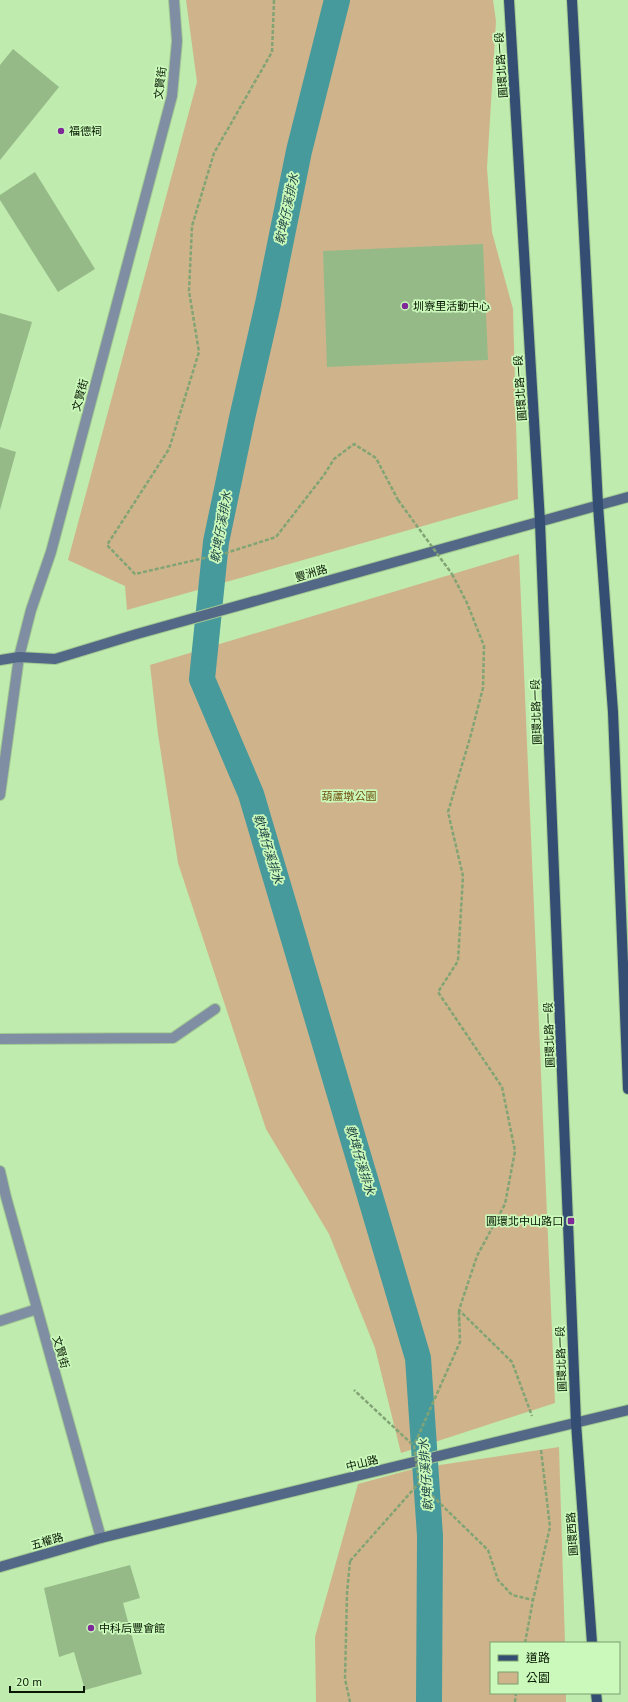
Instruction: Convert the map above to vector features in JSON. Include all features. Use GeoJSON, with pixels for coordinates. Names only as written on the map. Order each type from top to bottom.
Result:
{"type":"FeatureCollection","features":[{"type":"Feature","properties":{"kind":"main road","name":"圓環北路一段"},"geometry":{"type":"LineString","coordinates":[[509,0],[540,522],[576,1423]]}},
{"type":"Feature","properties":{"kind":"main road"},"geometry":{"type":"LineString","coordinates":[[572,0],[598,505],[613,720],[628,1089]]}},
{"type":"Feature","properties":{"kind":"main road","name":"圓環西路"},"geometry":{"type":"LineString","coordinates":[[576,1423],[592,1642]]}},
{"type":"Feature","properties":{"kind":"street","name":"文賢街"},"geometry":{"type":"LineString","coordinates":[[0,795],[19,657],[31,610],[51,552],[172,96],[177,41],[174,0]]}},
{"type":"Feature","properties":{"kind":"street","name":"豐洲路"},"geometry":{"type":"LineString","coordinates":[[0,660],[19,657],[55,659],[137,634],[628,497]]}},
{"type":"Feature","properties":{"kind":"street"},"geometry":{"type":"LineString","coordinates":[[0,652],[19,657]]}},
{"type":"Feature","properties":{"kind":"street"},"geometry":{"type":"LineString","coordinates":[[0,1039],[173,1038],[215,1009]]}},
{"type":"Feature","properties":{"kind":"street","name":"文賢街"},"geometry":{"type":"LineString","coordinates":[[0,1171],[101,1538]]}},
{"type":"Feature","properties":{"kind":"street"},"geometry":{"type":"LineString","coordinates":[[0,1321],[37,1309]]}},
{"type":"Feature","properties":{"kind":"street","name":"中山路"},"geometry":{"type":"LineString","coordinates":[[101,1538],[628,1410]]}},
{"type":"Feature","properties":{"kind":"street","name":"五權路"},"geometry":{"type":"LineString","coordinates":[[0,1567],[101,1538]]}},
{"type":"Feature","properties":{"kind":"path"},"geometry":{"type":"LineString","coordinates":[[274,0],[272,52],[214,153],[192,226],[189,291],[199,352],[169,449],[107,545],[135,574],[226,553],[276,537],[324,475],[334,459],[354,444],[376,458],[398,500],[452,574],[468,603],[484,646],[482,688],[470,738],[448,812],[463,876],[463,884],[458,961],[438,992],[502,1087],[515,1151],[505,1204],[477,1256],[459,1310],[459,1323]]}},
{"type":"Feature","properties":{"kind":"path"},"geometry":{"type":"LineString","coordinates":[[459,1310],[460,1342],[414,1446],[419,1483],[488,1550],[498,1580],[512,1595],[533,1600]]}},
{"type":"Feature","properties":{"kind":"path"},"geometry":{"type":"LineString","coordinates":[[459,1310],[512,1362],[538,1433],[550,1527],[533,1600],[525,1642]]}},
{"type":"Feature","properties":{"kind":"path"},"geometry":{"type":"LineString","coordinates":[[354,1390],[414,1446]]}},
{"type":"Feature","properties":{"kind":"path"},"geometry":{"type":"LineString","coordinates":[[350,1702],[345,1679],[347,1593],[350,1561],[419,1483]]}},
{"type":"Feature","properties":{"kind":"green space"},"geometry":{"type":"Polygon","coordinates":[[[186,0],[493,0],[496,21],[487,168],[492,232],[513,309],[518,499],[127,610],[125,586],[68,560],[197,82],[186,0]]]}},
{"type":"Feature","properties":{"kind":"green space","name":"葫蘆墩公園"},"geometry":{"type":"Polygon","coordinates":[[[519,554],[555,1403],[401,1453],[375,1348],[329,1234],[266,1129],[178,863],[158,734],[150,665],[519,554]]]}},
{"type":"Feature","properties":{"kind":"green space"},"geometry":{"type":"Polygon","coordinates":[[[559,1447],[565,1642],[490,1642],[490,1694],[566,1694],[566,1702],[316,1702],[315,1637],[358,1484],[413,1469],[559,1447]]]}},
{"type":"Feature","properties":{"kind":"building"},"geometry":{"type":"Polygon","coordinates":[[[13,49],[59,87],[0,160],[0,65],[13,49]]]}},
{"type":"Feature","properties":{"kind":"building"},"geometry":{"type":"Polygon","coordinates":[[[35,172],[95,269],[58,292],[0,200],[0,195],[35,172]]]}},
{"type":"Feature","properties":{"kind":"building","name":"圳寮里活動中心"},"geometry":{"type":"Polygon","coordinates":[[[483,244],[488,360],[327,367],[323,251],[483,244]]]}},
{"type":"Feature","properties":{"kind":"building"},"geometry":{"type":"Polygon","coordinates":[[[0,313],[32,322],[0,430],[0,313]]]}},
{"type":"Feature","properties":{"kind":"building"},"geometry":{"type":"Polygon","coordinates":[[[0,447],[16,452],[0,510],[0,447]]]}},
{"type":"Feature","properties":{"kind":"building","name":"中科后豐會館"},"geometry":{"type":"Polygon","coordinates":[[[130,1565],[140,1598],[123,1603],[142,1674],[85,1690],[74,1652],[59,1657],[44,1588],[130,1565]]]}},
{"type":"Feature","properties":{"kind":"waterway","name":"軟埤仔溪排水"},"geometry":{"type":"LineString","coordinates":[[337,0],[299,151],[268,304],[216,542],[202,679],[251,794],[418,1358],[430,1536],[429,1702]]}},
{"type":"Feature","properties":{"kind":"place","name":"福德祠"},"geometry":{"type":"Point","coordinates":[61,131]}},
{"type":"Feature","properties":{"kind":"place","name":"圳寮里活動中心"},"geometry":{"type":"Point","coordinates":[405,306]}},
{"type":"Feature","properties":{"kind":"place","name":"圓環北中山路口"},"geometry":{"type":"Point","coordinates":[571,1221]}},
{"type":"Feature","properties":{"kind":"place","name":"中科后豐會館"},"geometry":{"type":"Point","coordinates":[91,1628]}}]}
